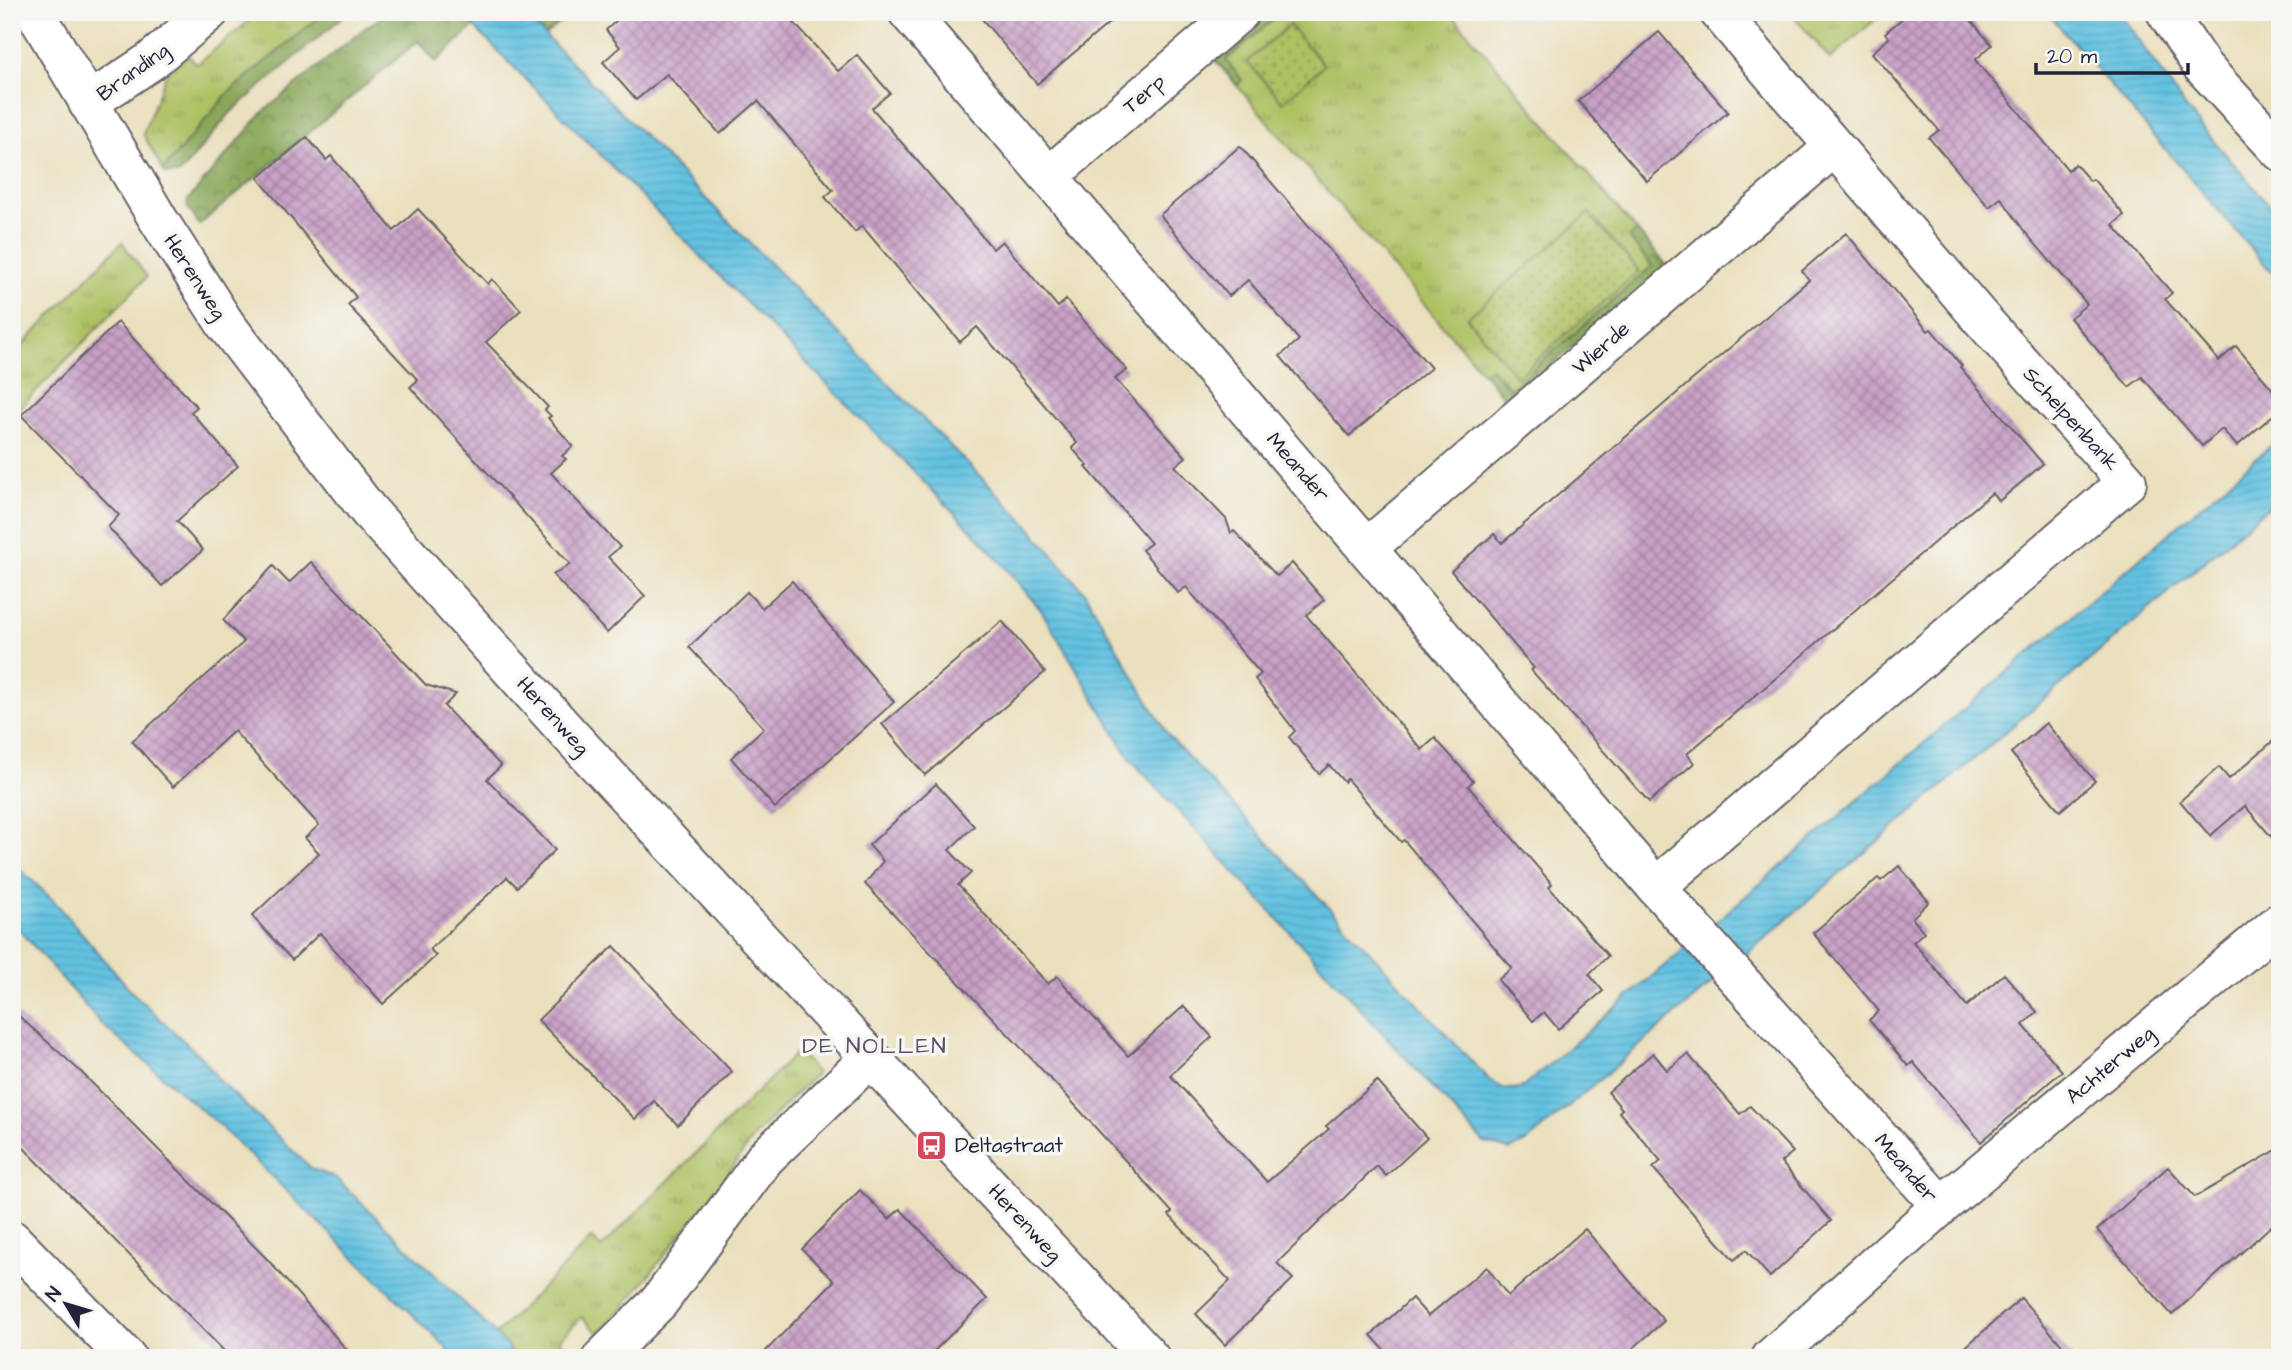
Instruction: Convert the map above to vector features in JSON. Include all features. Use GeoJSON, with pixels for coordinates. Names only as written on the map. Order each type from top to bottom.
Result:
{"type":"FeatureCollection","features":[{"type":"Feature","properties":{"kind":"street","name":"Herenweg"},"geometry":{"type":"LineString","coordinates":[[35,12],[88,103],[226,325],[368,510],[569,734],[1150,1358]]}},
{"type":"Feature","properties":{"kind":"street","name":"Branding"},"geometry":{"type":"LineString","coordinates":[[88,103],[151,61],[209,12]]}},
{"type":"Feature","properties":{"kind":"street","name":"Meander"},"geometry":{"type":"LineString","coordinates":[[908,12],[1656,887],[1941,1206],[1771,1358]]}},
{"type":"Feature","properties":{"kind":"street","name":"Terp"},"geometry":{"type":"LineString","coordinates":[[1049,176],[1240,12]]}},
{"type":"Feature","properties":{"kind":"street","name":"Schelpenbank"},"geometry":{"type":"LineString","coordinates":[[1656,887],[2127,482],[1979,316],[1719,12]]}},
{"type":"Feature","properties":{"kind":"street"},"geometry":{"type":"LineString","coordinates":[[2166,12],[2202,66],[2280,151]]}},
{"type":"Feature","properties":{"kind":"street","name":"Wierde"},"geometry":{"type":"LineString","coordinates":[[1367,548],[1834,147]]}},
{"type":"Feature","properties":{"kind":"street","name":"Achterweg"},"geometry":{"type":"LineString","coordinates":[[1941,1206],[2280,922]]}},
{"type":"Feature","properties":{"kind":"street"},"geometry":{"type":"LineString","coordinates":[[602,1358],[659,1302],[765,1158],[871,1057]]}},
{"type":"Feature","properties":{"kind":"street"},"geometry":{"type":"LineString","coordinates":[[12,1240],[127,1358]]}},
{"type":"Feature","properties":{"kind":"green space"},"geometry":{"type":"Polygon","coordinates":[[[260,12],[325,12],[228,93],[163,170],[143,134],[167,72],[188,55],[197,64],[260,12]]]}},
{"type":"Feature","properties":{"kind":"green space"},"geometry":{"type":"Polygon","coordinates":[[[325,12],[348,12],[230,113],[180,174],[166,174],[163,170],[228,93],[325,12]]]}},
{"type":"Feature","properties":{"kind":"green space"},"geometry":{"type":"Polygon","coordinates":[[[389,12],[472,12],[474,26],[436,62],[418,41],[199,225],[187,206],[188,200],[262,113],[366,27],[389,12]]]}},
{"type":"Feature","properties":{"kind":"green space"},"geometry":{"type":"Polygon","coordinates":[[[522,12],[574,12],[545,35],[522,12]]]}},
{"type":"Feature","properties":{"kind":"green space"},"geometry":{"type":"Polygon","coordinates":[[[1270,12],[1450,12],[1667,266],[1508,402],[1215,60],[1270,12]]]}},
{"type":"Feature","properties":{"kind":"green space"},"geometry":{"type":"Polygon","coordinates":[[[1270,12],[1282,12],[1226,60],[1242,80],[1237,85],[1215,60],[1270,12]]]}},
{"type":"Feature","properties":{"kind":"green space"},"geometry":{"type":"Polygon","coordinates":[[[1790,12],[1884,12],[1830,59],[1790,12]]]}},
{"type":"Feature","properties":{"kind":"green space"},"geometry":{"type":"Polygon","coordinates":[[[1289,25],[1324,65],[1283,102],[1247,62],[1289,25]]]}},
{"type":"Feature","properties":{"kind":"green space"},"geometry":{"type":"Polygon","coordinates":[[[1589,213],[1639,271],[1517,377],[1467,318],[1589,213]]]}},
{"type":"Feature","properties":{"kind":"green space"},"geometry":{"type":"Polygon","coordinates":[[[1637,231],[1667,266],[1508,402],[1483,373],[1491,367],[1510,389],[1652,266],[1629,238],[1637,231]]]}},
{"type":"Feature","properties":{"kind":"green space"},"geometry":{"type":"Polygon","coordinates":[[[122,242],[147,277],[12,416],[12,356],[122,242]]]}},
{"type":"Feature","properties":{"kind":"green space"},"geometry":{"type":"Polygon","coordinates":[[[798,1051],[817,1073],[755,1135],[718,1188],[622,1309],[598,1333],[582,1317],[559,1340],[574,1358],[511,1358],[508,1346],[494,1336],[592,1238],[601,1248],[798,1051]]]}},
{"type":"Feature","properties":{"kind":"water"},"geometry":{"type":"Polygon","coordinates":[[[472,12],[522,12],[1029,526],[1085,593],[1168,735],[1488,1079],[1504,1088],[1523,1087],[2280,438],[2280,497],[1528,1141],[1510,1150],[1484,1143],[1131,760],[1041,610],[985,544],[474,27],[472,12]]]}},
{"type":"Feature","properties":{"kind":"water"},"geometry":{"type":"Polygon","coordinates":[[[2047,12],[2119,12],[2188,111],[2280,217],[2280,282],[2047,12]]]}},
{"type":"Feature","properties":{"kind":"water"},"geometry":{"type":"Polygon","coordinates":[[[12,862],[55,902],[134,994],[204,1060],[219,1080],[312,1169],[335,1177],[508,1346],[511,1358],[451,1358],[446,1347],[220,1126],[100,1023],[12,921],[12,862]]]}},
{"type":"Feature","properties":{"kind":"building"},"geometry":{"type":"Polygon","coordinates":[[[626,12],[784,12],[838,71],[857,55],[890,93],[872,108],[993,249],[1002,241],[1058,307],[1066,300],[1127,370],[1115,379],[1186,457],[1175,466],[1226,519],[1231,533],[1234,531],[1277,576],[1292,563],[1324,600],[1306,615],[1422,750],[1435,738],[1473,781],[1468,786],[1552,884],[1549,887],[1608,956],[1589,974],[1603,991],[1558,1029],[1544,1012],[1533,1021],[1498,980],[1512,968],[1404,840],[1401,842],[1347,779],[1344,782],[1329,765],[1319,774],[1289,737],[1295,731],[1255,679],[1261,674],[1186,587],[1178,593],[1142,550],[1151,543],[1086,467],[1088,466],[1072,448],[1077,443],[977,327],[960,342],[862,226],[855,232],[825,197],[833,190],[758,101],[720,134],[667,74],[636,100],[603,62],[620,47],[606,30],[626,12]]]}},
{"type":"Feature","properties":{"kind":"building"},"geometry":{"type":"Polygon","coordinates":[[[976,12],[1122,12],[1037,84],[976,12]]]}},
{"type":"Feature","properties":{"kind":"building"},"geometry":{"type":"Polygon","coordinates":[[[1910,12],[1964,12],[1992,45],[1975,60],[2068,170],[2075,164],[2090,181],[2093,179],[2124,215],[2113,225],[2172,293],[2165,299],[2219,361],[2236,346],[2280,398],[2280,409],[2237,446],[2222,429],[2202,446],[2142,377],[2129,387],[2070,318],[2087,304],[2025,232],[2001,198],[1989,207],[1929,138],[1939,130],[1872,53],[1889,38],[1885,33],[1910,12]]]}},
{"type":"Feature","properties":{"kind":"building"},"geometry":{"type":"Polygon","coordinates":[[[1659,32],[1728,112],[1647,181],[1578,101],[1659,32]]]}},
{"type":"Feature","properties":{"kind":"building"},"geometry":{"type":"Polygon","coordinates":[[[307,137],[326,160],[331,156],[394,231],[418,209],[488,284],[492,279],[521,310],[486,342],[548,407],[545,410],[551,416],[548,418],[573,446],[562,456],[566,459],[551,473],[620,547],[608,557],[645,596],[607,633],[553,575],[570,564],[410,387],[418,380],[348,305],[356,297],[258,178],[307,137]]]}},
{"type":"Feature","properties":{"kind":"building"},"geometry":{"type":"Polygon","coordinates":[[[1240,146],[1431,368],[1349,436],[1280,356],[1299,340],[1248,280],[1229,296],[1160,215],[1240,146]]]}},
{"type":"Feature","properties":{"kind":"building"},"geometry":{"type":"Polygon","coordinates":[[[1846,233],[1928,331],[1931,329],[2043,464],[1999,501],[1992,493],[1687,754],[1694,763],[1649,802],[1531,670],[1534,668],[1451,571],[1494,534],[1502,543],[1809,280],[1802,271],[1846,233]]]}},
{"type":"Feature","properties":{"kind":"building"},"geometry":{"type":"Polygon","coordinates":[[[118,322],[197,407],[191,412],[238,466],[177,521],[203,550],[162,586],[108,527],[119,515],[21,415],[118,322]]]}},
{"type":"Feature","properties":{"kind":"building"},"geometry":{"type":"Polygon","coordinates":[[[311,562],[426,685],[456,694],[444,706],[501,766],[487,779],[555,850],[517,887],[507,877],[430,949],[436,956],[383,1004],[320,933],[292,960],[252,916],[319,853],[305,838],[319,825],[234,731],[173,787],[132,741],[244,642],[223,620],[273,566],[289,583],[311,562]]]}},
{"type":"Feature","properties":{"kind":"building"},"geometry":{"type":"Polygon","coordinates":[[[792,581],[894,702],[775,808],[731,758],[764,728],[689,647],[747,592],[762,608],[792,581]]]}},
{"type":"Feature","properties":{"kind":"building"},"geometry":{"type":"Polygon","coordinates":[[[1002,621],[1045,672],[925,775],[882,724],[1002,621]]]}},
{"type":"Feature","properties":{"kind":"building"},"geometry":{"type":"Polygon","coordinates":[[[2046,723],[2095,781],[2060,811],[2011,753],[2046,723]]]}},
{"type":"Feature","properties":{"kind":"building"},"geometry":{"type":"Polygon","coordinates":[[[2280,735],[2280,847],[2245,806],[2210,836],[2180,801],[2219,767],[2229,779],[2280,735]]]}},
{"type":"Feature","properties":{"kind":"building"},"geometry":{"type":"Polygon","coordinates":[[[936,784],[974,826],[949,850],[971,873],[958,885],[1048,984],[1057,976],[1128,1056],[1184,1006],[1212,1037],[1170,1075],[1267,1182],[1329,1129],[1326,1126],[1377,1081],[1427,1138],[1386,1176],[1377,1166],[1277,1263],[1293,1279],[1225,1345],[1196,1314],[1230,1281],[1169,1215],[1172,1212],[1065,1094],[865,884],[883,861],[869,845],[936,784]]]}},
{"type":"Feature","properties":{"kind":"building"},"geometry":{"type":"Polygon","coordinates":[[[1899,866],[1929,902],[1912,918],[1924,932],[1913,942],[1967,1006],[2004,974],[2037,1012],[2023,1025],[2062,1071],[1981,1142],[1913,1062],[1908,1066],[1869,1020],[1879,1011],[1813,933],[1878,878],[1881,881],[1899,866]]]}},
{"type":"Feature","properties":{"kind":"building"},"geometry":{"type":"Polygon","coordinates":[[[614,946],[732,1072],[678,1125],[654,1101],[635,1119],[538,1020],[614,946]]]}},
{"type":"Feature","properties":{"kind":"building"},"geometry":{"type":"Polygon","coordinates":[[[12,1010],[80,1071],[268,1260],[354,1358],[231,1358],[12,1136],[12,1010]]]}},
{"type":"Feature","properties":{"kind":"building"},"geometry":{"type":"Polygon","coordinates":[[[1653,1053],[1667,1070],[1688,1054],[1740,1114],[1750,1106],[1793,1152],[1781,1162],[1831,1221],[1770,1277],[1746,1250],[1734,1260],[1653,1168],[1661,1161],[1619,1112],[1622,1109],[1608,1092],[1653,1053]]]}},
{"type":"Feature","properties":{"kind":"building"},"geometry":{"type":"Polygon","coordinates":[[[2280,1148],[2280,1218],[2172,1315],[2097,1230],[2168,1167],[2195,1197],[2280,1148]]]}},
{"type":"Feature","properties":{"kind":"building"},"geometry":{"type":"Polygon","coordinates":[[[860,1190],[889,1219],[900,1209],[987,1299],[927,1358],[759,1358],[834,1281],[802,1249],[860,1190]]]}},
{"type":"Feature","properties":{"kind":"building"},"geometry":{"type":"Polygon","coordinates":[[[1585,1229],[1664,1321],[1622,1358],[1379,1358],[1386,1352],[1371,1335],[1412,1298],[1428,1316],[1487,1267],[1508,1296],[1585,1229]]]}},
{"type":"Feature","properties":{"kind":"building"},"geometry":{"type":"Polygon","coordinates":[[[2021,1298],[2073,1358],[1953,1358],[2021,1298]]]}},
{"type":"Feature","properties":{"kind":"place","name":"Deltastraat"},"geometry":{"type":"Point","coordinates":[932,1145]}},
{"type":"Feature","properties":{"kind":"district","name":"DE NOLLEN"},"geometry":{"type":"Point","coordinates":[875,1046]}}]}
